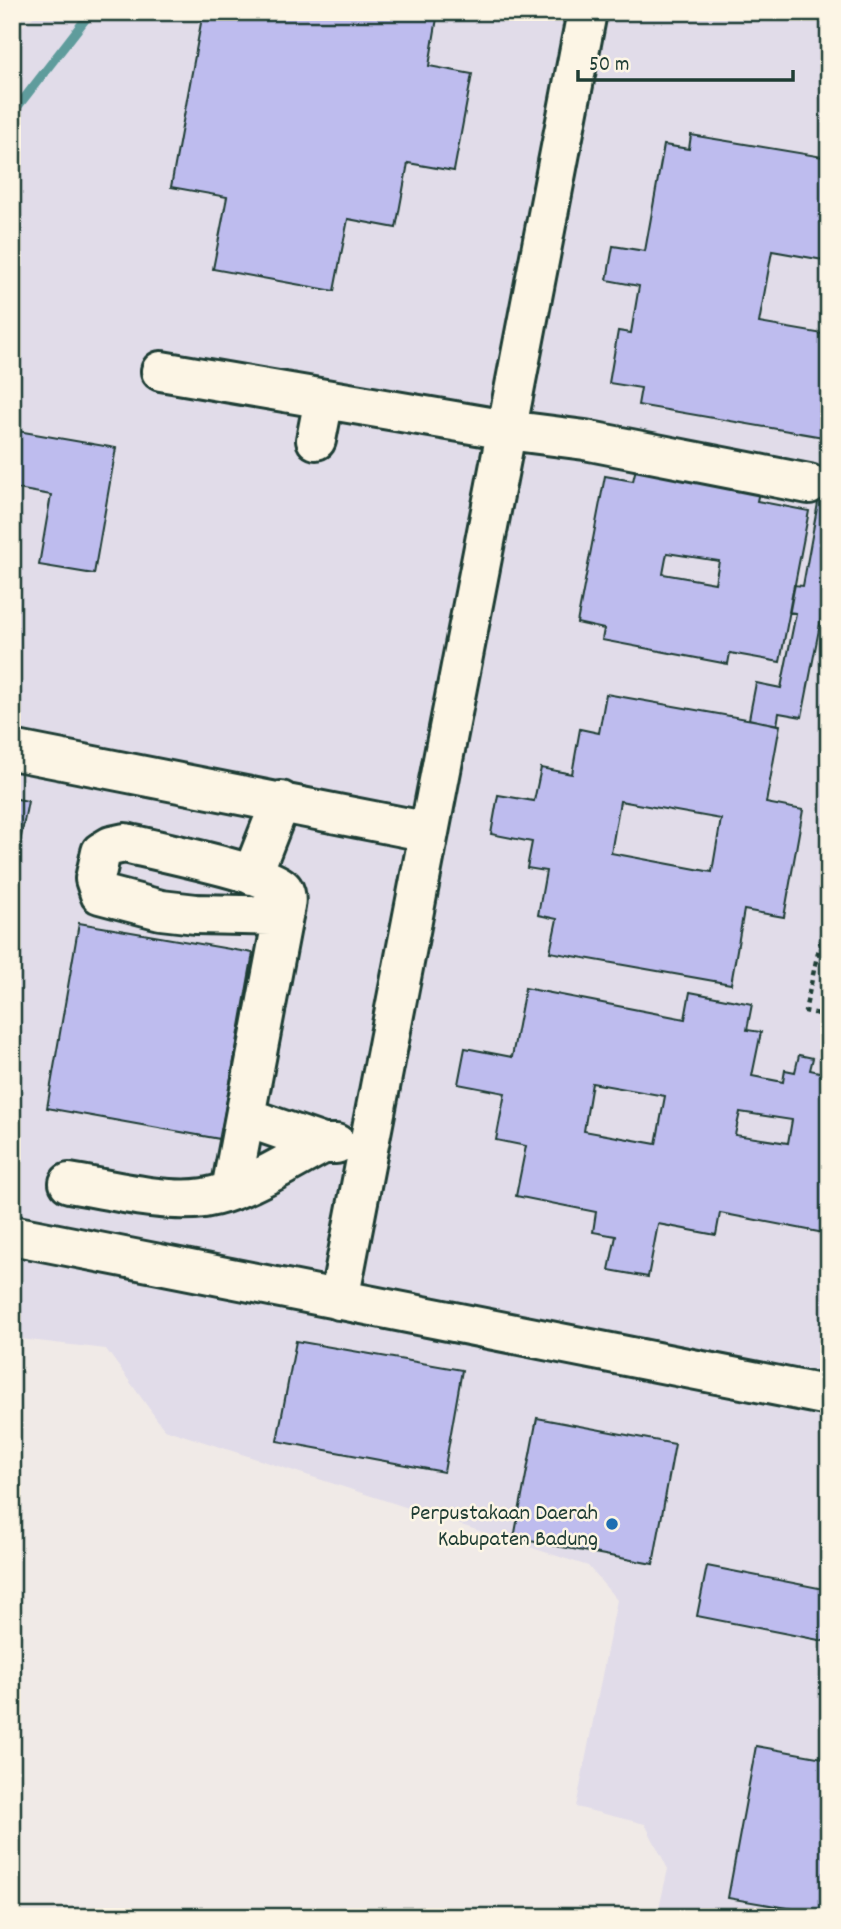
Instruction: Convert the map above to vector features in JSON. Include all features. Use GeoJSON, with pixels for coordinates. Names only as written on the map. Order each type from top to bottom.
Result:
{"type":"FeatureCollection","features":[{"type":"Feature","properties":{"kind":"lane"},"geometry":{"type":"LineString","coordinates":[[339,1300],[587,12]]}},
{"type":"Feature","properties":{"kind":"lane"},"geometry":{"type":"LineString","coordinates":[[161,371],[506,430],[585,440],[809,484]]}},
{"type":"Feature","properties":{"kind":"lane"},"geometry":{"type":"LineString","coordinates":[[316,440],[324,399]]}},
{"type":"Feature","properties":{"kind":"lane"},"geometry":{"type":"LineString","coordinates":[[12,750],[429,832]]}},
{"type":"Feature","properties":{"kind":"lane"},"geometry":{"type":"LineString","coordinates":[[252,875],[281,801]]}},
{"type":"Feature","properties":{"kind":"lane"},"geometry":{"type":"LineString","coordinates":[[231,1190],[283,916],[286,898],[282,889],[252,875],[125,843],[111,846],[101,852],[95,879],[100,894],[161,910],[196,915],[283,916]]}},
{"type":"Feature","properties":{"kind":"lane"},"geometry":{"type":"LineString","coordinates":[[245,1117],[323,1144],[369,1145]]}},
{"type":"Feature","properties":{"kind":"lane"},"geometry":{"type":"LineString","coordinates":[[69,1183],[183,1199],[231,1190],[323,1144]]}},
{"type":"Feature","properties":{"kind":"lane"},"geometry":{"type":"LineString","coordinates":[[12,1235],[829,1396]]}},
{"type":"Feature","properties":{"kind":"path"},"geometry":{"type":"LineString","coordinates":[[829,902],[805,1011],[829,1016]]}},
{"type":"Feature","properties":{"kind":"shaded area"},"geometry":{"type":"Polygon","coordinates":[[[39,12],[829,12],[829,1917],[657,1917],[668,1869],[645,1824],[576,1807],[617,1600],[588,1566],[164,1429],[106,1349],[12,1338],[12,36],[39,12]]]}},
{"type":"Feature","properties":{"kind":"building"},"geometry":{"type":"Polygon","coordinates":[[[203,12],[438,12],[429,66],[472,74],[454,171],[408,163],[396,228],[348,219],[334,291],[213,269],[227,197],[171,187],[203,12]]]}},
{"type":"Feature","properties":{"kind":"building"},"geometry":{"type":"Polygon","coordinates":[[[691,135],[829,158],[829,261],[772,251],[759,323],[829,335],[829,438],[638,405],[641,388],[609,383],[618,331],[631,333],[639,286],[607,280],[613,246],[645,251],[664,145],[689,149],[691,135]]]}},
{"type":"Feature","properties":{"kind":"building"},"geometry":{"type":"Polygon","coordinates":[[[12,430],[116,448],[94,574],[39,565],[51,495],[12,488],[12,430]]]}},
{"type":"Feature","properties":{"kind":"building"},"geometry":{"type":"Polygon","coordinates":[[[829,442],[829,578],[802,717],[779,713],[777,725],[749,719],[756,683],[781,688],[796,613],[789,612],[794,585],[803,586],[829,442]]]}},
{"type":"Feature","properties":{"kind":"building"},"geometry":{"type":"Polygon","coordinates":[[[636,468],[759,492],[757,501],[809,511],[780,662],[730,653],[728,664],[602,640],[604,629],[577,623],[605,476],[633,481],[636,468]],[[667,553],[663,574],[715,583],[719,561],[667,553]]]}},
{"type":"Feature","properties":{"kind":"building"},"geometry":{"type":"Polygon","coordinates":[[[606,694],[780,725],[766,803],[803,810],[784,917],[744,910],[731,984],[550,952],[557,919],[538,915],[546,871],[527,868],[532,842],[491,834],[498,795],[534,801],[541,768],[572,774],[580,729],[599,733],[606,694]],[[620,801],[611,853],[712,872],[721,819],[620,801]]]}},
{"type":"Feature","properties":{"kind":"building"},"geometry":{"type":"Polygon","coordinates":[[[12,798],[28,801],[12,884],[12,798]]]}},
{"type":"Feature","properties":{"kind":"building"},"geometry":{"type":"Polygon","coordinates":[[[79,923],[253,953],[220,1139],[47,1108],[79,923]]]}},
{"type":"Feature","properties":{"kind":"building"},"geometry":{"type":"Polygon","coordinates":[[[525,988],[685,1019],[690,992],[752,1004],[747,1030],[761,1032],[752,1076],[783,1082],[785,1070],[795,1072],[799,1055],[813,1058],[810,1070],[829,1074],[829,1234],[720,1213],[716,1235],[658,1224],[648,1277],[609,1270],[616,1236],[593,1232],[596,1212],[516,1196],[526,1146],[496,1140],[505,1093],[458,1084],[465,1048],[512,1057],[525,988]],[[592,1083],[584,1131],[656,1144],[665,1096],[592,1083]],[[740,1112],[735,1135],[788,1143],[792,1120],[740,1112]]]}},
{"type":"Feature","properties":{"kind":"building"},"geometry":{"type":"Polygon","coordinates":[[[296,1341],[462,1370],[444,1472],[277,1441],[296,1341]]]}},
{"type":"Feature","properties":{"kind":"building"},"geometry":{"type":"Polygon","coordinates":[[[537,1418],[675,1444],[653,1564],[514,1538],[537,1418]]]}},
{"type":"Feature","properties":{"kind":"building"},"geometry":{"type":"Polygon","coordinates":[[[707,1566],[829,1590],[829,1642],[697,1616],[707,1566]]]}},
{"type":"Feature","properties":{"kind":"building"},"geometry":{"type":"Polygon","coordinates":[[[756,1746],[829,1759],[829,1915],[728,1898],[756,1746]]]}},
{"type":"Feature","properties":{"kind":"waterway"},"geometry":{"type":"LineString","coordinates":[[12,114],[91,12]]}},
{"type":"Feature","properties":{"kind":"place","name":"Perpustakaan Daerah Kabupaten Badung"},"geometry":{"type":"Point","coordinates":[612,1524]}}]}
